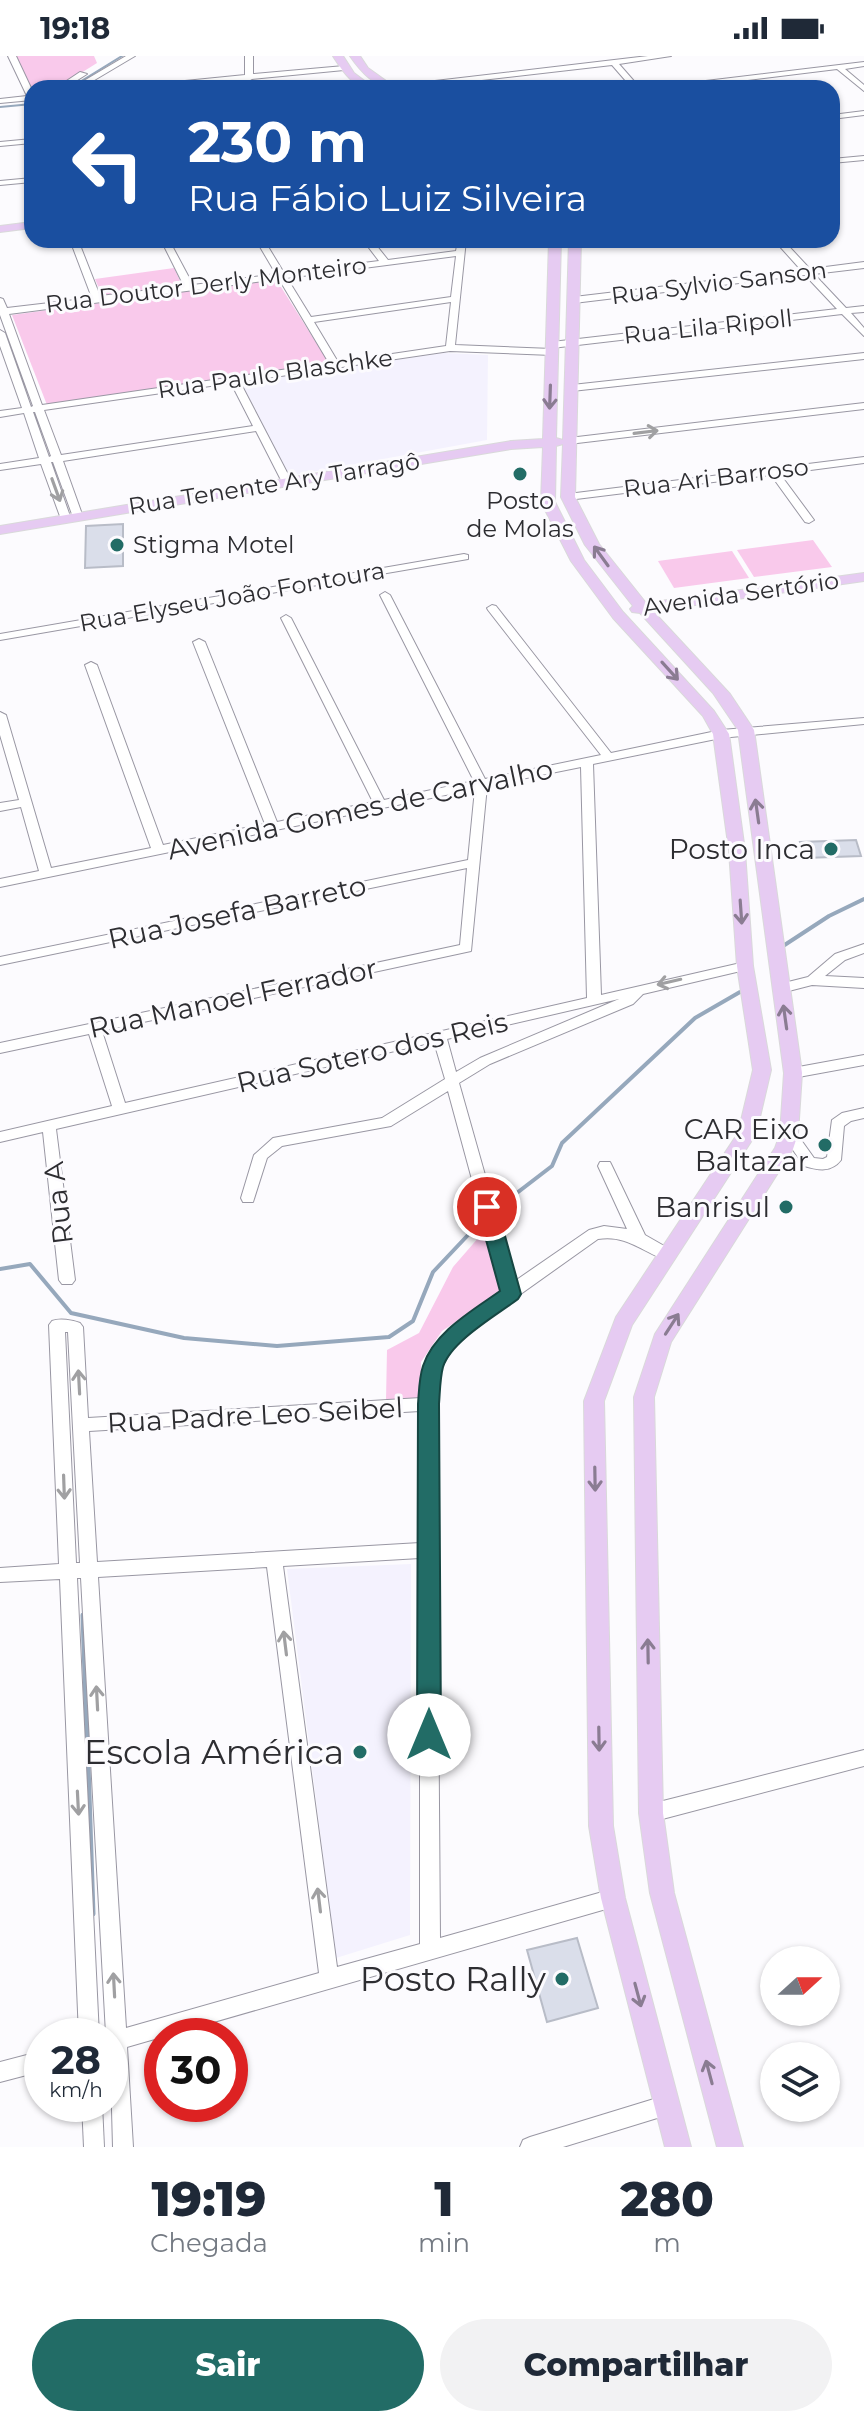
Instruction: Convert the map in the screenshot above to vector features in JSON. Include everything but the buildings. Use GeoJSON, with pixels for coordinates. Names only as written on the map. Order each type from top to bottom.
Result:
{"type":"FeatureCollection","features":[{"type":"Feature","properties":{"kind":"main road"},"geometry":{"type":"LineString","coordinates":[[338,56],[347,72],[358,80]]}},
{"type":"Feature","properties":{"kind":"main road"},"geometry":{"type":"LineString","coordinates":[[355,56],[365,70],[380,80]]}},
{"type":"Feature","properties":{"kind":"main road"},"geometry":{"type":"LineString","coordinates":[[0,222],[24,220]]}},
{"type":"Feature","properties":{"kind":"main road"},"geometry":{"type":"LineString","coordinates":[[0,229],[24,226]]}},
{"type":"Feature","properties":{"kind":"main road"},"geometry":{"type":"LineString","coordinates":[[555,248],[548,502],[555,521],[584,569],[709,714],[721,734],[737,851],[746,969],[762,1070],[747,1134],[623,1323],[594,1401],[601,1826],[613,1898],[678,2147]]}},
{"type":"Feature","properties":{"kind":"main road"},"geometry":{"type":"LineString","coordinates":[[575,248],[568,497],[598,553],[726,698],[746,730],[793,1073],[789,1134],[784,1149],[662,1340],[644,1397],[651,1813],[662,1893],[730,2147]]}},
{"type":"Feature","properties":{"kind":"main road","name":"Rua Tenente Ary Tarragô"},"geometry":{"type":"LineString","coordinates":[[0,530],[287,482],[569,441]]}},
{"type":"Feature","properties":{"kind":"main road","name":"Avenida Sertório"},"geometry":{"type":"LineString","coordinates":[[618,612],[864,577]]}},
{"type":"Feature","properties":{"kind":"street"},"geometry":{"type":"LineString","coordinates":[[12,56],[24,87]]}},
{"type":"Feature","properties":{"kind":"street"},"geometry":{"type":"LineString","coordinates":[[74,80],[114,56]]}},
{"type":"Feature","properties":{"kind":"street"},"geometry":{"type":"LineString","coordinates":[[90,80],[131,56]]}},
{"type":"Feature","properties":{"kind":"street"},"geometry":{"type":"LineString","coordinates":[[249,56],[256,80]]}},
{"type":"Feature","properties":{"kind":"street"},"geometry":{"type":"LineString","coordinates":[[460,80],[667,56]]}},
{"type":"Feature","properties":{"kind":"street"},"geometry":{"type":"LineString","coordinates":[[614,62],[629,80]]}},
{"type":"Feature","properties":{"kind":"street"},"geometry":{"type":"LineString","coordinates":[[735,80],[851,67],[864,79]]}},
{"type":"Feature","properties":{"kind":"street"},"geometry":{"type":"LineString","coordinates":[[762,80],[851,67]]}},
{"type":"Feature","properties":{"kind":"street"},"geometry":{"type":"LineString","coordinates":[[851,67],[864,89]]}},
{"type":"Feature","properties":{"kind":"street"},"geometry":{"type":"LineString","coordinates":[[275,80],[347,72]]}},
{"type":"Feature","properties":{"kind":"street"},"geometry":{"type":"LineString","coordinates":[[0,101],[24,104]]}},
{"type":"Feature","properties":{"kind":"street"},"geometry":{"type":"LineString","coordinates":[[0,111],[24,106]]}},
{"type":"Feature","properties":{"kind":"street"},"geometry":{"type":"LineString","coordinates":[[840,116],[864,113]]}},
{"type":"Feature","properties":{"kind":"street"},"geometry":{"type":"LineString","coordinates":[[0,144],[24,142]]}},
{"type":"Feature","properties":{"kind":"street"},"geometry":{"type":"LineString","coordinates":[[840,160],[864,158]]}},
{"type":"Feature","properties":{"kind":"street"},"geometry":{"type":"LineString","coordinates":[[0,183],[24,181]]}},
{"type":"Feature","properties":{"kind":"street"},"geometry":{"type":"LineString","coordinates":[[77,248],[97,299]]}},
{"type":"Feature","properties":{"kind":"street"},"geometry":{"type":"LineString","coordinates":[[169,248],[190,288]]}},
{"type":"Feature","properties":{"kind":"street"},"geometry":{"type":"LineString","coordinates":[[265,248],[335,365]]}},
{"type":"Feature","properties":{"kind":"street"},"geometry":{"type":"LineString","coordinates":[[374,248],[385,262]]}},
{"type":"Feature","properties":{"kind":"street"},"geometry":{"type":"LineString","coordinates":[[450,348],[461,248]]}},
{"type":"Feature","properties":{"kind":"street"},"geometry":{"type":"LineString","coordinates":[[786,248],[864,333]]}},
{"type":"Feature","properties":{"kind":"street","name":"Rua Doutor Derly Monteiro"},"geometry":{"type":"LineString","coordinates":[[1,308],[190,288],[461,253]]}},
{"type":"Feature","properties":{"kind":"street","name":"Rua Sylvio Sanson"},"geometry":{"type":"LineString","coordinates":[[574,300],[864,265]]}},
{"type":"Feature","properties":{"kind":"street"},"geometry":{"type":"LineString","coordinates":[[307,320],[456,299]]}},
{"type":"Feature","properties":{"kind":"street"},"geometry":{"type":"LineString","coordinates":[[1,308],[58,458],[72,518]]}},
{"type":"Feature","properties":{"kind":"street","name":"Rua Lila Ripoll"},"geometry":{"type":"LineString","coordinates":[[552,348],[572,342],[864,309]]}},
{"type":"Feature","properties":{"kind":"street"},"geometry":{"type":"LineString","coordinates":[[0,333],[5,361],[72,518]]}},
{"type":"Feature","properties":{"kind":"street","name":"Rua Paulo Blaschke"},"geometry":{"type":"LineString","coordinates":[[0,414],[450,348],[552,348]]}},
{"type":"Feature","properties":{"kind":"street"},"geometry":{"type":"LineString","coordinates":[[572,388],[864,356]]}},
{"type":"Feature","properties":{"kind":"street"},"geometry":{"type":"LineString","coordinates":[[5,361],[21,359]]}},
{"type":"Feature","properties":{"kind":"street"},"geometry":{"type":"LineString","coordinates":[[234,380],[287,482]]}},
{"type":"Feature","properties":{"kind":"street"},"geometry":{"type":"LineString","coordinates":[[569,441],[864,406]]}},
{"type":"Feature","properties":{"kind":"street"},"geometry":{"type":"LineString","coordinates":[[0,467],[259,428]]}},
{"type":"Feature","properties":{"kind":"street","name":"Rua Ari Barroso"},"geometry":{"type":"LineString","coordinates":[[568,497],[864,460]]}},
{"type":"Feature","properties":{"kind":"street"},"geometry":{"type":"LineString","coordinates":[[773,471],[809,520]]}},
{"type":"Feature","properties":{"kind":"street","name":"Rua Elyseu João Fontoura"},"geometry":{"type":"LineString","coordinates":[[0,637],[464,557]]}},
{"type":"Feature","properties":{"kind":"street"},"geometry":{"type":"LineString","coordinates":[[385,595],[481,784],[473,863]]}},
{"type":"Feature","properties":{"kind":"street"},"geometry":{"type":"LineString","coordinates":[[492,608],[608,757]]}},
{"type":"Feature","properties":{"kind":"street"},"geometry":{"type":"LineString","coordinates":[[286,618],[380,805]]}},
{"type":"Feature","properties":{"kind":"street"},"geometry":{"type":"LineString","coordinates":[[199,642],[273,828]]}},
{"type":"Feature","properties":{"kind":"street"},"geometry":{"type":"LineString","coordinates":[[91,665],[158,850]]}},
{"type":"Feature","properties":{"kind":"street"},"geometry":{"type":"LineString","coordinates":[[0,715],[46,873]]}},
{"type":"Feature","properties":{"kind":"street","name":"Avenida Gomes de Carvalho"},"geometry":{"type":"LineString","coordinates":[[1,882],[721,734],[864,721]]}},
{"type":"Feature","properties":{"kind":"street"},"geometry":{"type":"LineString","coordinates":[[587,762],[594,999]]}},
{"type":"Feature","properties":{"kind":"street"},"geometry":{"type":"LineString","coordinates":[[0,807],[27,802]]}},
{"type":"Feature","properties":{"kind":"street","name":"Rua Manoel Ferrador"},"geometry":{"type":"LineString","coordinates":[[0,1048],[466,948],[473,863]]}},
{"type":"Feature","properties":{"kind":"street","name":"Rua Josefa Barreto"},"geometry":{"type":"LineString","coordinates":[[0,961],[473,863]]}},
{"type":"Feature","properties":{"kind":"street"},"geometry":{"type":"LineString","coordinates":[[812,980],[840,957],[864,948]]}},
{"type":"Feature","properties":{"kind":"street","name":"Rua Sotero dos Reis"},"geometry":{"type":"LineString","coordinates":[[0,1137],[440,1038],[594,999],[746,969]]}},
{"type":"Feature","properties":{"kind":"street"},"geometry":{"type":"LineString","coordinates":[[781,988],[812,980],[864,983]]}},
{"type":"Feature","properties":{"kind":"street"},"geometry":{"type":"LineString","coordinates":[[248,1198],[261,1155],[278,1142],[386,1122],[485,1061],[628,1001],[639,989]]}},
{"type":"Feature","properties":{"kind":"street"},"geometry":{"type":"LineString","coordinates":[[94,1027],[120,1109]]}},
{"type":"Feature","properties":{"kind":"street"},"geometry":{"type":"LineString","coordinates":[[440,1038],[511,1294]]}},
{"type":"Feature","properties":{"kind":"street"},"geometry":{"type":"LineString","coordinates":[[793,1073],[864,1060]]}},
{"type":"Feature","properties":{"kind":"street"},"geometry":{"type":"LineString","coordinates":[[789,1134],[809,1162],[829,1164],[836,1153],[837,1124],[847,1117],[864,1113]]}},
{"type":"Feature","properties":{"kind":"street","name":"Rua A"},"geometry":{"type":"LineString","coordinates":[[49,1126],[67,1280]]}},
{"type":"Feature","properties":{"kind":"street"},"geometry":{"type":"LineString","coordinates":[[605,1166],[639,1238]]}},
{"type":"Feature","properties":{"kind":"street"},"geometry":{"type":"LineString","coordinates":[[430,1950],[428,1404],[432,1369],[439,1354],[463,1329],[594,1234],[612,1231],[639,1238],[668,1255]]}},
{"type":"Feature","properties":{"kind":"street"},"geometry":{"type":"LineString","coordinates":[[89,2018],[77,1569],[81,1425],[75,1327],[58,1325],[77,1569],[112,2018]]}},
{"type":"Feature","properties":{"kind":"street","name":"Rua Padre Leo Seibel"},"geometry":{"type":"LineString","coordinates":[[81,1425],[428,1404]]}},
{"type":"Feature","properties":{"kind":"street"},"geometry":{"type":"LineString","coordinates":[[0,1575],[428,1550]]}},
{"type":"Feature","properties":{"kind":"street"},"geometry":{"type":"LineString","coordinates":[[274,1559],[329,1978]]}},
{"type":"Feature","properties":{"kind":"street"},"geometry":{"type":"LineString","coordinates":[[651,1813],[864,1758]]}},
{"type":"Feature","properties":{"kind":"street"},"geometry":{"type":"LineString","coordinates":[[128,2037],[613,1898]]}},
{"type":"Feature","properties":{"kind":"street"},"geometry":{"type":"LineString","coordinates":[[0,2072],[24,2066]]}},
{"type":"Feature","properties":{"kind":"street"},"geometry":{"type":"LineString","coordinates":[[530,2147],[667,2105]]}},
{"type":"Feature","properties":{"kind":"street"},"geometry":{"type":"LineString","coordinates":[[93,2122],[94,2147]]}},
{"type":"Feature","properties":{"kind":"street"},"geometry":{"type":"LineString","coordinates":[[121,2122],[123,2147]]}},
{"type":"Feature","properties":{"kind":"shaded area"},"geometry":{"type":"Polygon","coordinates":[[[16,56],[94,56],[97,63],[70,80],[27,80],[16,56]]]}},
{"type":"Feature","properties":{"kind":"shaded area"},"geometry":{"type":"Polygon","coordinates":[[[174,268],[183,287],[103,298],[95,279],[174,268]]]}},
{"type":"Feature","properties":{"kind":"shaded area"},"geometry":{"type":"Polygon","coordinates":[[[276,279],[329,363],[47,405],[12,315],[276,279]]]}},
{"type":"Feature","properties":{"kind":"shaded area"},"geometry":{"type":"Polygon","coordinates":[[[444,353],[488,355],[487,440],[290,476],[241,382],[444,353]]]}},
{"type":"Feature","properties":{"kind":"shaded area"},"geometry":{"type":"Polygon","coordinates":[[[813,540],[832,567],[754,577],[737,550],[813,540]]]}},
{"type":"Feature","properties":{"kind":"shaded area"},"geometry":{"type":"Polygon","coordinates":[[[732,551],[749,578],[674,588],[658,561],[732,551]]]}},
{"type":"Feature","properties":{"kind":"shaded area"},"geometry":{"type":"Polygon","coordinates":[[[486,1229],[501,1292],[442,1331],[421,1362],[421,1400],[386,1400],[387,1350],[419,1333],[453,1267],[486,1229]]]}},
{"type":"Feature","properties":{"kind":"shaded area","name":"Escola América"},"geometry":{"type":"Polygon","coordinates":[[[411,1564],[410,1935],[336,1958],[287,1569],[411,1564]]]}},
{"type":"Feature","properties":{"kind":"waterway"},"geometry":{"type":"LineString","coordinates":[[83,80],[122,56]]}},
{"type":"Feature","properties":{"kind":"waterway"},"geometry":{"type":"LineString","coordinates":[[0,107],[24,105]]}},
{"type":"Feature","properties":{"kind":"waterway"},"geometry":{"type":"LineString","coordinates":[[780,948],[829,916],[864,899]]}},
{"type":"Feature","properties":{"kind":"waterway"},"geometry":{"type":"LineString","coordinates":[[492,1212],[552,1166],[562,1143],[695,1018],[740,992]]}},
{"type":"Feature","properties":{"kind":"waterway"},"geometry":{"type":"LineString","coordinates":[[0,1269],[30,1264],[71,1313],[184,1338],[277,1346],[389,1337],[413,1321],[433,1272],[485,1217]]}},
{"type":"Feature","properties":{"kind":"waterway"},"geometry":{"type":"LineString","coordinates":[[83,1615],[93,1914]]}},
{"type":"Feature","properties":{"kind":"place","name":"Posto de Molas"},"geometry":{"type":"Point","coordinates":[520,474]}},
{"type":"Feature","properties":{"kind":"place","name":"Stigma Motel"},"geometry":{"type":"Point","coordinates":[117,545]}},
{"type":"Feature","properties":{"kind":"place","name":"Posto Inca"},"geometry":{"type":"Point","coordinates":[831,849]}},
{"type":"Feature","properties":{"kind":"place","name":"CAR Eixo Baltazar"},"geometry":{"type":"Point","coordinates":[825,1145]}},
{"type":"Feature","properties":{"kind":"place","name":"Banrisul"},"geometry":{"type":"Point","coordinates":[786,1207]}},
{"type":"Feature","properties":{"kind":"place","name":"Escola América"},"geometry":{"type":"Point","coordinates":[360,1752]}},
{"type":"Feature","properties":{"kind":"place","name":"Posto Rally"},"geometry":{"type":"Point","coordinates":[562,1979]}},
{"type":"Feature","properties":{"kind":"route"},"geometry":{"type":"LineString","coordinates":[[429,1735],[428,1404],[432,1369],[448,1342],[511,1294],[487,1207]]}}]}
